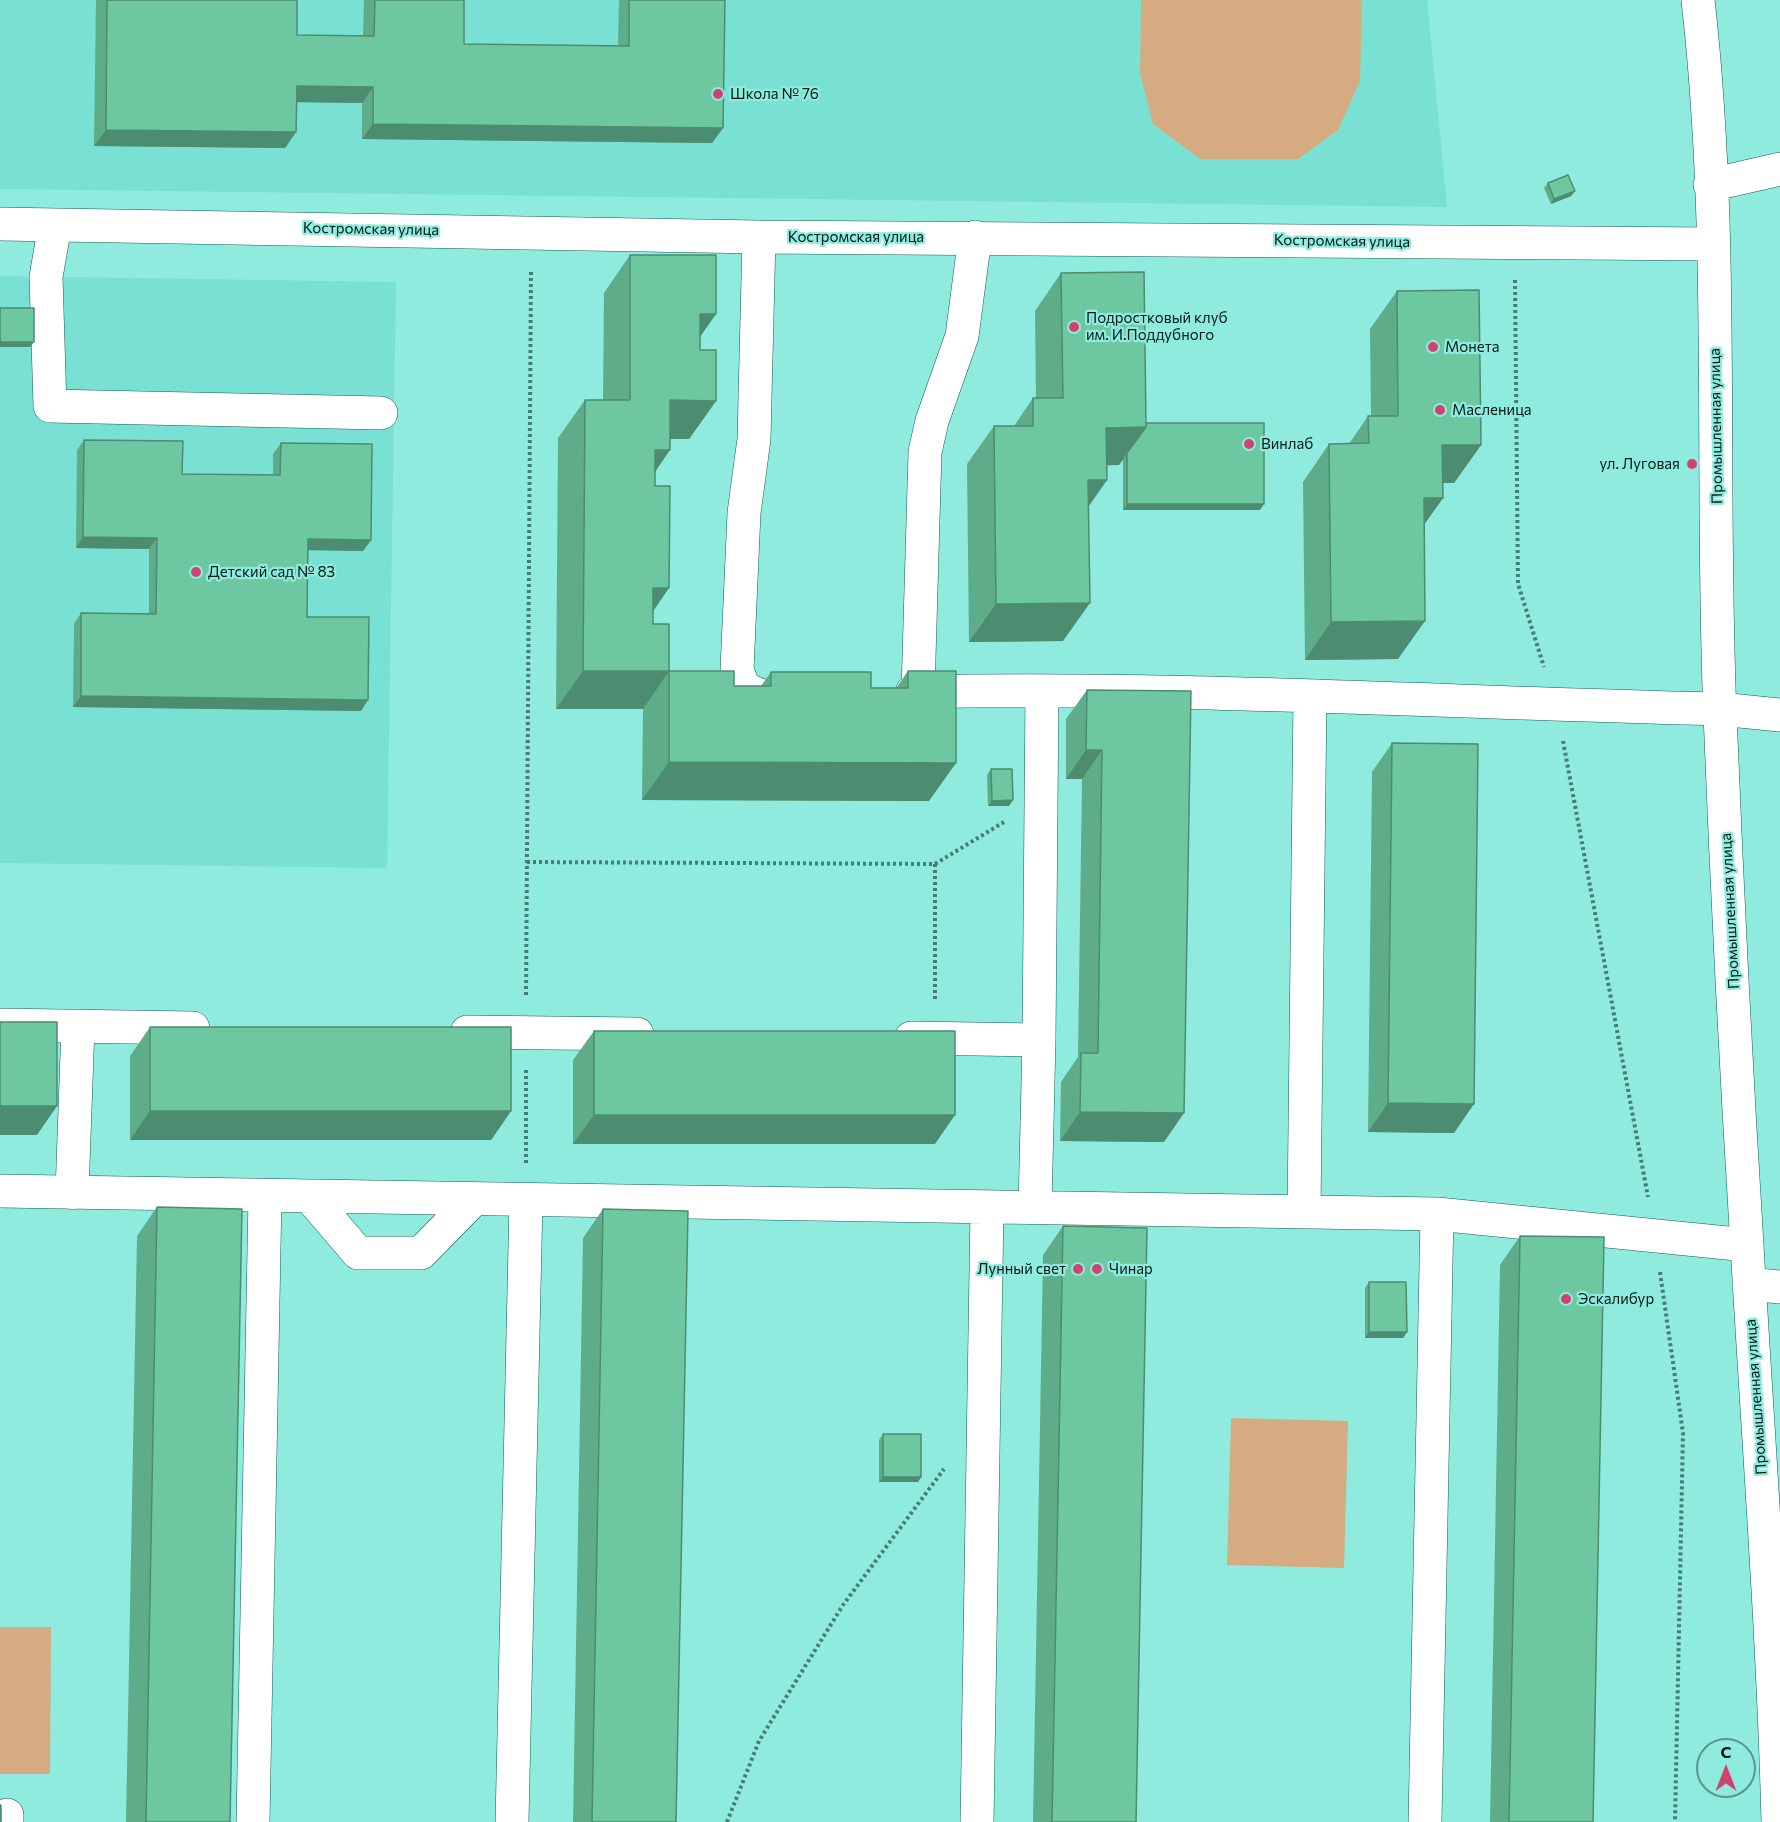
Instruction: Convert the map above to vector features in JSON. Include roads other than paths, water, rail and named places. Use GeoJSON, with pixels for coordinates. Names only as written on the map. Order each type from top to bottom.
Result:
{"type":"FeatureCollection","features":[{"type":"Feature","properties":{"kind":"street","name":"Промышленная улица"},"geometry":{"type":"LineString","coordinates":[[1698,0],[1705,60],[1713,244],[1720,709],[1747,1245],[1765,1285],[1778,1822]]}},
{"type":"Feature","properties":{"kind":"street"},"geometry":{"type":"LineString","coordinates":[[1710,185],[1780,169]]}},
{"type":"Feature","properties":{"kind":"street","name":"Костромская улица"},"geometry":{"type":"LineString","coordinates":[[0,224],[531,231],[759,237],[1713,244]]}},
{"type":"Feature","properties":{"kind":"street"},"geometry":{"type":"LineString","coordinates":[[55,225],[46,277],[50,406],[381,414]]}},
{"type":"Feature","properties":{"kind":"street"},"geometry":{"type":"LineString","coordinates":[[759,237],[754,439],[744,513],[737,670],[744,688],[761,696],[817,695]]}},
{"type":"Feature","properties":{"kind":"street"},"geometry":{"type":"LineString","coordinates":[[918,692],[925,452],[932,421],[962,336],[975,237]]}},
{"type":"Feature","properties":{"kind":"street"},"geometry":{"type":"LineString","coordinates":[[1035,1208],[1042,691]]}},
{"type":"Feature","properties":{"kind":"street"},"geometry":{"type":"LineString","coordinates":[[885,693],[1042,691],[1310,697],[1720,709],[1780,716]]}},
{"type":"Feature","properties":{"kind":"street"},"geometry":{"type":"LineString","coordinates":[[1304,1212],[1310,697]]}},
{"type":"Feature","properties":{"kind":"street"},"geometry":{"type":"LineString","coordinates":[[0,1025],[219,1028]]}},
{"type":"Feature","properties":{"kind":"street"},"geometry":{"type":"LineString","coordinates":[[72,1193],[78,1026]]}},
{"type":"Feature","properties":{"kind":"street"},"geometry":{"type":"LineString","coordinates":[[432,1031],[666,1035]]}},
{"type":"Feature","properties":{"kind":"street"},"geometry":{"type":"LineString","coordinates":[[877,1038],[1039,1040]]}},
{"type":"Feature","properties":{"kind":"street"},"geometry":{"type":"LineString","coordinates":[[0,1191],[472,1201],[1437,1214],[1747,1245]]}},
{"type":"Feature","properties":{"kind":"street"},"geometry":{"type":"LineString","coordinates":[[253,1822],[265,1197]]}},
{"type":"Feature","properties":{"kind":"street"},"geometry":{"type":"LineString","coordinates":[[311,1198],[358,1253],[421,1253],[472,1201]]}},
{"type":"Feature","properties":{"kind":"street"},"geometry":{"type":"LineString","coordinates":[[512,1822],[526,1201]]}},
{"type":"Feature","properties":{"kind":"street"},"geometry":{"type":"LineString","coordinates":[[977,1822],[987,1208]]}},
{"type":"Feature","properties":{"kind":"street"},"geometry":{"type":"LineString","coordinates":[[1425,1822],[1437,1214]]}},
{"type":"Feature","properties":{"kind":"place","name":"Школа № 76"},"geometry":{"type":"Point","coordinates":[718,94]}},
{"type":"Feature","properties":{"kind":"place","name":"Подростковый клуб им. И.Поддубного"},"geometry":{"type":"Point","coordinates":[1074,327]}},
{"type":"Feature","properties":{"kind":"place","name":"Монета"},"geometry":{"type":"Point","coordinates":[1433,347]}},
{"type":"Feature","properties":{"kind":"place","name":"Масленица"},"geometry":{"type":"Point","coordinates":[1440,410]}},
{"type":"Feature","properties":{"kind":"place","name":"Винлаб"},"geometry":{"type":"Point","coordinates":[1249,444]}},
{"type":"Feature","properties":{"kind":"place","name":"ул. Луговая"},"geometry":{"type":"Point","coordinates":[1692,464]}},
{"type":"Feature","properties":{"kind":"place","name":"Детский сад № 83"},"geometry":{"type":"Point","coordinates":[196,572]}},
{"type":"Feature","properties":{"kind":"place","name":"Лунный свет"},"geometry":{"type":"Point","coordinates":[1078,1269]}},
{"type":"Feature","properties":{"kind":"place","name":"Чинар"},"geometry":{"type":"Point","coordinates":[1097,1269]}},
{"type":"Feature","properties":{"kind":"place","name":"Эскалибур"},"geometry":{"type":"Point","coordinates":[1566,1299]}}]}
